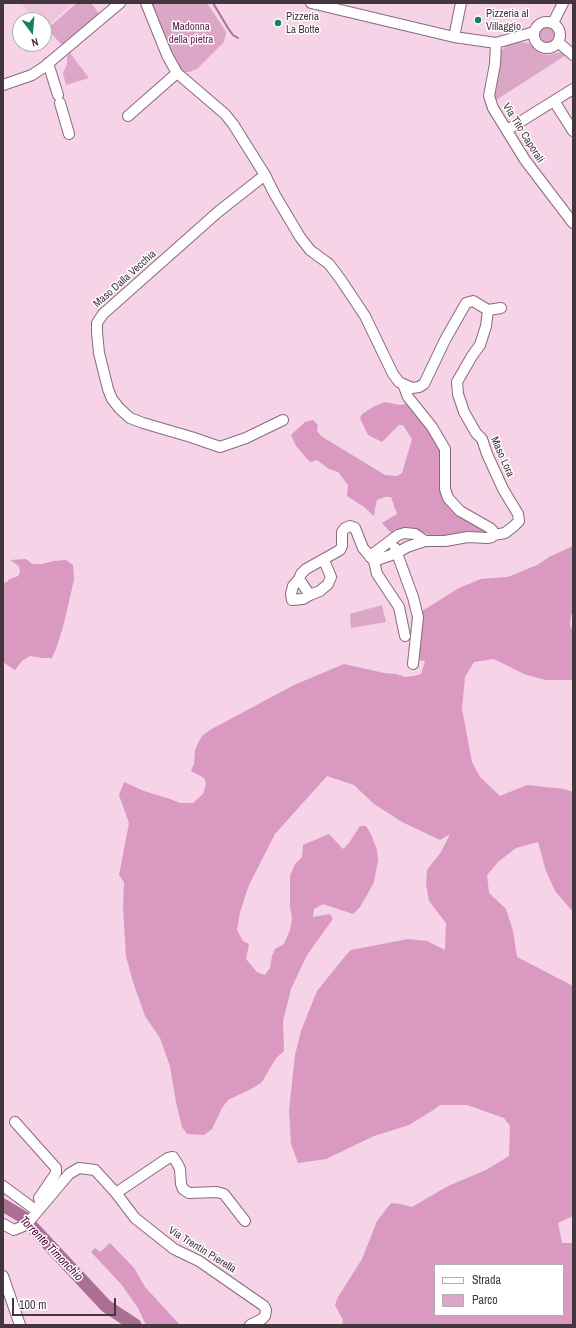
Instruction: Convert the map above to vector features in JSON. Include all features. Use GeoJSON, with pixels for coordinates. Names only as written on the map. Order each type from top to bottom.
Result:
{"type":"FeatureCollection","features":[{"type":"Feature","properties":{"kind":"street"},"geometry":{"type":"LineString","coordinates":[[3,85],[32,75],[120,3]]}},
{"type":"Feature","properties":{"kind":"street"},"geometry":{"type":"LineString","coordinates":[[146,3],[167,55],[177,74],[229,119],[265,175],[300,237],[310,250],[329,264],[365,316],[393,374],[399,382],[412,388],[419,387],[424,384],[444,340],[466,303],[473,301],[488,310],[501,308]]}},
{"type":"Feature","properties":{"kind":"street"},"geometry":{"type":"LineString","coordinates":[[311,3],[454,37],[496,43],[534,32]]}},
{"type":"Feature","properties":{"kind":"street"},"geometry":{"type":"LineString","coordinates":[[454,37],[461,3]]}},
{"type":"Feature","properties":{"kind":"street"},"geometry":{"type":"LineString","coordinates":[[553,23],[563,3]]}},
{"type":"Feature","properties":{"kind":"street"},"geometry":{"type":"LineString","coordinates":[[542,23],[553,23],[560,32],[558,42],[550,48],[542,47],[535,41],[534,32],[542,23]]}},
{"type":"Feature","properties":{"kind":"street"},"geometry":{"type":"LineString","coordinates":[[558,42],[573,55]]}},
{"type":"Feature","properties":{"kind":"street","name":"Via Tito Caporali"},"geometry":{"type":"LineString","coordinates":[[496,43],[489,96],[493,108],[525,160],[573,223]]}},
{"type":"Feature","properties":{"kind":"street"},"geometry":{"type":"LineString","coordinates":[[48,63],[69,134]]}},
{"type":"Feature","properties":{"kind":"street"},"geometry":{"type":"LineString","coordinates":[[128,116],[177,74]]}},
{"type":"Feature","properties":{"kind":"street"},"geometry":{"type":"LineString","coordinates":[[507,130],[573,89]]}},
{"type":"Feature","properties":{"kind":"street"},"geometry":{"type":"LineString","coordinates":[[554,101],[573,131]]}},
{"type":"Feature","properties":{"kind":"street","name":"Maso Dalla Vecchia"},"geometry":{"type":"LineString","coordinates":[[265,175],[218,212],[103,314],[97,323],[97,332],[99,353],[108,389],[112,399],[130,418],[220,447],[246,438],[283,420]]}},
{"type":"Feature","properties":{"kind":"street","name":"Maso Lora"},"geometry":{"type":"LineString","coordinates":[[488,310],[486,326],[480,344],[457,382],[458,394],[464,412],[476,433],[482,439],[503,489],[518,514],[519,521],[514,526],[505,533],[494,535]]}},
{"type":"Feature","properties":{"kind":"street"},"geometry":{"type":"LineString","coordinates":[[372,559],[397,553],[406,547],[425,541],[445,541],[468,537],[487,538],[494,535],[493,531],[460,511],[448,498],[445,489],[444,449],[432,427],[408,397],[403,384]]}},
{"type":"Feature","properties":{"kind":"street"},"geometry":{"type":"LineString","coordinates":[[322,560],[326,565],[331,579],[328,584],[320,591],[303,599],[292,600],[291,594],[293,586],[301,574],[306,569],[322,560],[340,550],[342,546],[342,532],[350,526],[354,528],[363,548],[372,559],[377,574],[399,607],[405,636]]}},
{"type":"Feature","properties":{"kind":"street"},"geometry":{"type":"LineString","coordinates":[[372,559],[374,553],[398,534],[415,534],[425,541]]}},
{"type":"Feature","properties":{"kind":"street"},"geometry":{"type":"LineString","coordinates":[[392,540],[414,597],[418,617],[413,664]]}},
{"type":"Feature","properties":{"kind":"street"},"geometry":{"type":"LineString","coordinates":[[299,579],[310,595]]}},
{"type":"Feature","properties":{"kind":"street","name":"Via Trentin Pierella"},"geometry":{"type":"LineString","coordinates":[[15,1122],[56,1168],[56,1173],[39,1198],[37,1211]]}},
{"type":"Feature","properties":{"kind":"street"},"geometry":{"type":"LineString","coordinates":[[116,1193],[168,1158],[173,1157],[180,1169],[180,1184],[183,1189],[189,1193],[217,1192],[224,1194],[246,1221]]}},
{"type":"Feature","properties":{"kind":"street","name":"Via Trentin Pierella"},"geometry":{"type":"LineString","coordinates":[[3,1224],[14,1230],[26,1225],[69,1174],[79,1168],[95,1170],[116,1193],[135,1218],[174,1249],[199,1261],[264,1306],[266,1310],[265,1316],[250,1325]]}},
{"type":"Feature","properties":{"kind":"street"},"geometry":{"type":"LineString","coordinates":[[3,1186],[37,1211]]}},
{"type":"Feature","properties":{"kind":"street"},"geometry":{"type":"LineString","coordinates":[[3,1276],[20,1325]]}},
{"type":"Feature","properties":{"kind":"shaded area"},"geometry":{"type":"Polygon","coordinates":[[[20,3],[73,3],[52,22],[52,12],[28,12],[20,3]]]}},
{"type":"Feature","properties":{"kind":"shaded area"},"geometry":{"type":"Polygon","coordinates":[[[384,402],[400,405],[411,403],[440,447],[440,473],[443,494],[492,533],[460,533],[434,537],[411,528],[401,529],[392,534],[382,523],[397,514],[391,497],[384,497],[377,500],[374,516],[364,507],[347,496],[348,485],[338,472],[329,469],[317,460],[310,462],[296,446],[291,435],[305,422],[313,420],[318,425],[317,431],[321,436],[385,475],[397,476],[402,473],[412,439],[403,425],[399,425],[382,442],[368,435],[360,418],[362,414],[384,402]]]}},
{"type":"Feature","properties":{"kind":"shaded area"},"geometry":{"type":"Polygon","coordinates":[[[573,546],[573,615],[571,614],[570,625],[573,632],[573,680],[545,680],[524,674],[494,659],[474,662],[465,677],[462,709],[472,762],[480,777],[500,796],[527,785],[564,789],[573,792],[573,912],[555,891],[546,871],[538,842],[516,848],[498,862],[487,875],[489,893],[506,909],[513,931],[517,957],[573,986],[573,1216],[558,1223],[562,1243],[573,1243],[573,1325],[342,1325],[343,1320],[335,1305],[338,1297],[362,1259],[377,1221],[391,1203],[412,1207],[448,1186],[486,1170],[509,1156],[510,1126],[504,1118],[467,1105],[440,1105],[409,1125],[374,1136],[326,1159],[298,1163],[291,1144],[289,1110],[295,1055],[301,1031],[317,991],[351,950],[408,939],[427,941],[445,950],[446,923],[429,901],[426,884],[427,870],[441,852],[450,834],[440,840],[402,822],[374,804],[354,785],[327,776],[275,834],[249,885],[240,912],[237,930],[243,941],[249,944],[246,959],[257,972],[265,975],[270,968],[275,949],[284,944],[290,930],[292,918],[290,907],[290,876],[295,864],[302,857],[303,845],[329,834],[343,849],[349,843],[360,826],[366,826],[371,834],[377,850],[378,860],[374,882],[360,907],[353,914],[323,904],[314,909],[313,917],[330,914],[333,919],[307,955],[291,989],[283,1021],[284,1051],[276,1058],[262,1082],[228,1100],[222,1108],[212,1129],[204,1135],[187,1134],[182,1127],[170,1066],[160,1038],[145,1016],[126,956],[123,908],[124,882],[119,875],[129,823],[119,795],[124,782],[144,791],[180,803],[193,803],[203,794],[206,784],[204,778],[191,771],[194,764],[195,751],[202,736],[210,730],[294,685],[344,664],[405,677],[421,674],[425,661],[418,660],[419,613],[459,588],[481,579],[508,577],[537,565],[549,557],[573,546]]]}},
{"type":"Feature","properties":{"kind":"shaded area"},"geometry":{"type":"Polygon","coordinates":[[[26,559],[32,564],[66,560],[73,565],[74,580],[63,627],[52,658],[30,656],[22,661],[15,670],[3,662],[3,584],[18,576],[20,573],[19,566],[10,560],[26,559]]]}},
{"type":"Feature","properties":{"kind":"shaded area"},"geometry":{"type":"Polygon","coordinates":[[[110,1243],[134,1268],[145,1287],[180,1325],[146,1325],[138,1308],[121,1284],[91,1252],[95,1248],[100,1252],[110,1243]]]}},
{"type":"Feature","properties":{"kind":"green space"},"geometry":{"type":"Polygon","coordinates":[[[77,3],[91,3],[100,15],[63,46],[52,34],[52,25],[77,3]]]}},
{"type":"Feature","properties":{"kind":"green space","name":"Madonna della pietra"},"geometry":{"type":"Polygon","coordinates":[[[148,3],[207,3],[225,30],[226,33],[224,42],[197,69],[189,72],[178,72],[148,3]]]}},
{"type":"Feature","properties":{"kind":"green space"},"geometry":{"type":"Polygon","coordinates":[[[543,26],[551,26],[556,31],[554,42],[551,44],[543,44],[538,39],[538,31],[543,26]]]}},
{"type":"Feature","properties":{"kind":"green space"},"geometry":{"type":"Polygon","coordinates":[[[519,42],[529,43],[536,51],[542,54],[549,55],[562,52],[566,55],[493,102],[500,52],[507,45],[519,42]]]}},
{"type":"Feature","properties":{"kind":"green space"},"geometry":{"type":"Polygon","coordinates":[[[70,53],[89,78],[66,85],[63,73],[67,64],[67,56],[70,53]]]}},
{"type":"Feature","properties":{"kind":"green space"},"geometry":{"type":"Polygon","coordinates":[[[382,605],[386,622],[351,628],[350,614],[382,605]]]}},
{"type":"Feature","properties":{"kind":"waterway"},"geometry":{"type":"LineString","coordinates":[[213,3],[228,28],[233,35],[238,38]]}},
{"type":"Feature","properties":{"kind":"waterway","name":"Torrente Timonchio"},"geometry":{"type":"LineString","coordinates":[[3,1205],[23,1217],[106,1306],[135,1325]]}},
{"type":"Feature","properties":{"kind":"place","name":"Pizzeria al Villaggio"},"geometry":{"type":"Point","coordinates":[478,20]}},
{"type":"Feature","properties":{"kind":"place","name":"Pizzeria La Botte"},"geometry":{"type":"Point","coordinates":[278,23]}}]}
